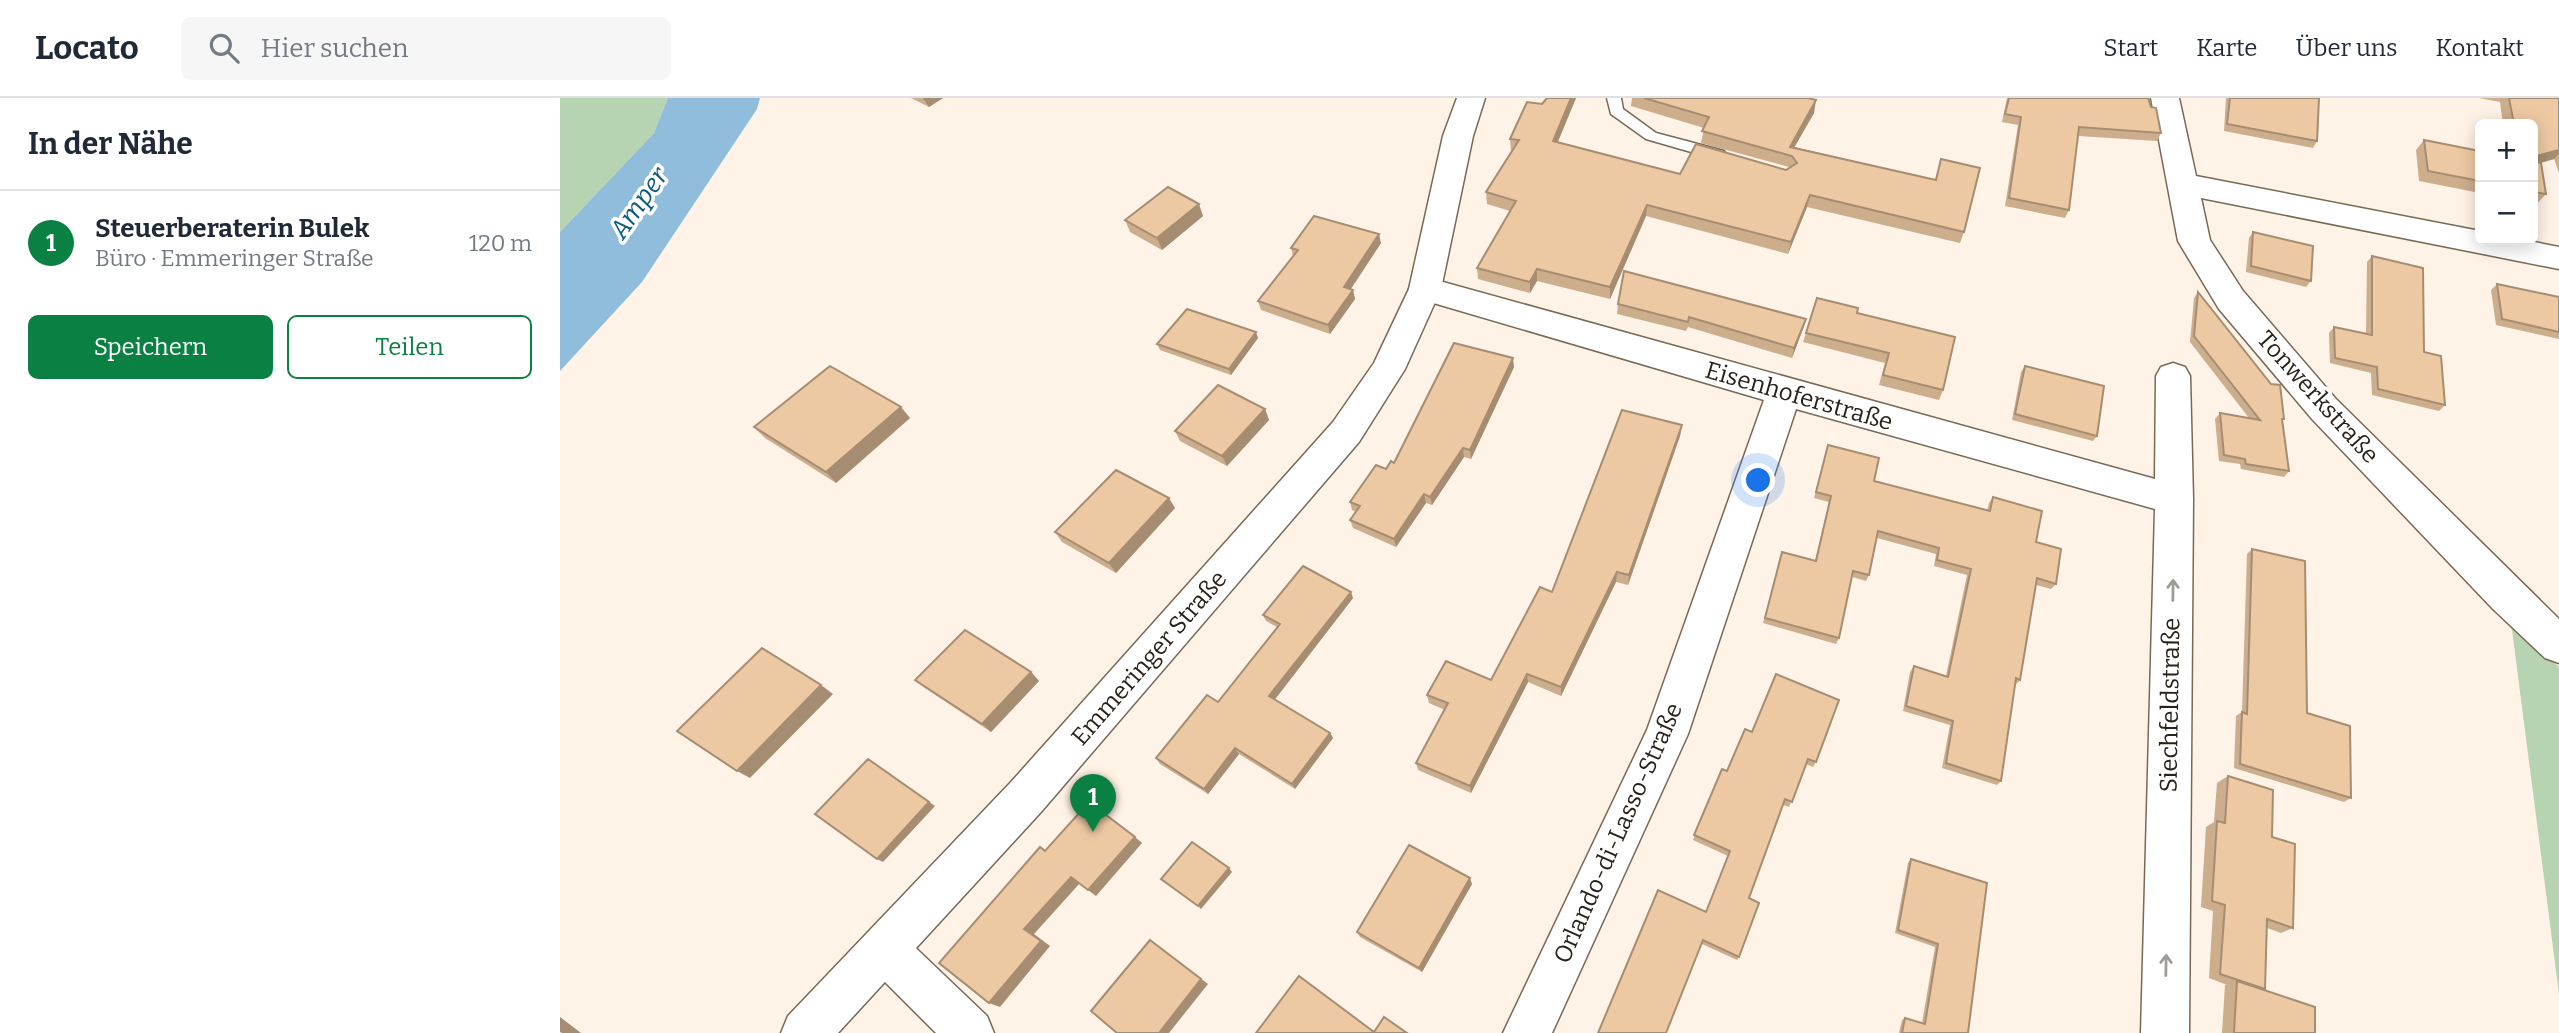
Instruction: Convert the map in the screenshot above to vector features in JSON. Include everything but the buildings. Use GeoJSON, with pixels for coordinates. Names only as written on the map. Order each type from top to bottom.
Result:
{"type":"FeatureCollection","features":[{"type":"Feature","properties":{"kind":"street","name":"Emmeringer Straße"},"geometry":{"type":"LineString","coordinates":[[805,1033],[1143,667],[1346,432],[1388,369],[1425,289],[1458,136],[1471,98]]}},
{"type":"Feature","properties":{"kind":"street","name":"Tonwerkstraße"},"geometry":{"type":"LineString","coordinates":[[2165,98],[2194,241],[2231,300],[2324,409],[2507,597],[2559,645]]}},
{"type":"Feature","properties":{"kind":"street"},"geometry":{"type":"LineString","coordinates":[[2183,184],[2559,258]]}},
{"type":"Feature","properties":{"kind":"street","name":"Eisenhoferstraße"},"geometry":{"type":"LineString","coordinates":[[1425,289],[1784,392],[2174,499]]}},
{"type":"Feature","properties":{"kind":"street","name":"Siechfeldstraße"},"geometry":{"type":"LineString","coordinates":[[2165,1033],[2174,499],[2173,376]]}},
{"type":"Feature","properties":{"kind":"street","name":"Orlando-di-Lasso-Straße"},"geometry":{"type":"LineString","coordinates":[[1527,1033],[1667,734],[1784,392]]}},
{"type":"Feature","properties":{"kind":"street"},"geometry":{"type":"LineString","coordinates":[[884,949],[970,1033]]}},
{"type":"Feature","properties":{"kind":"lane"},"geometry":{"type":"LineString","coordinates":[[1614,98],[1616,111],[1651,136],[1731,158]]}},
{"type":"Feature","properties":{"kind":"green space"},"geometry":{"type":"Polygon","coordinates":[[[560,98],[668,98],[654,133],[560,232],[560,98]]]}},
{"type":"Feature","properties":{"kind":"green space"},"geometry":{"type":"Polygon","coordinates":[[[2511,622],[2559,667],[2559,994],[2511,622]]]}},
{"type":"Feature","properties":{"kind":"water","name":"Amper"},"geometry":{"type":"Polygon","coordinates":[[[668,98],[760,98],[757,109],[642,282],[560,371],[560,232],[654,133],[668,98]]]}},
{"type":"Feature","properties":{"kind":"place","name":"Steuerberaterin Bulek"},"geometry":{"type":"Point","coordinates":[1093,832]}}]}
